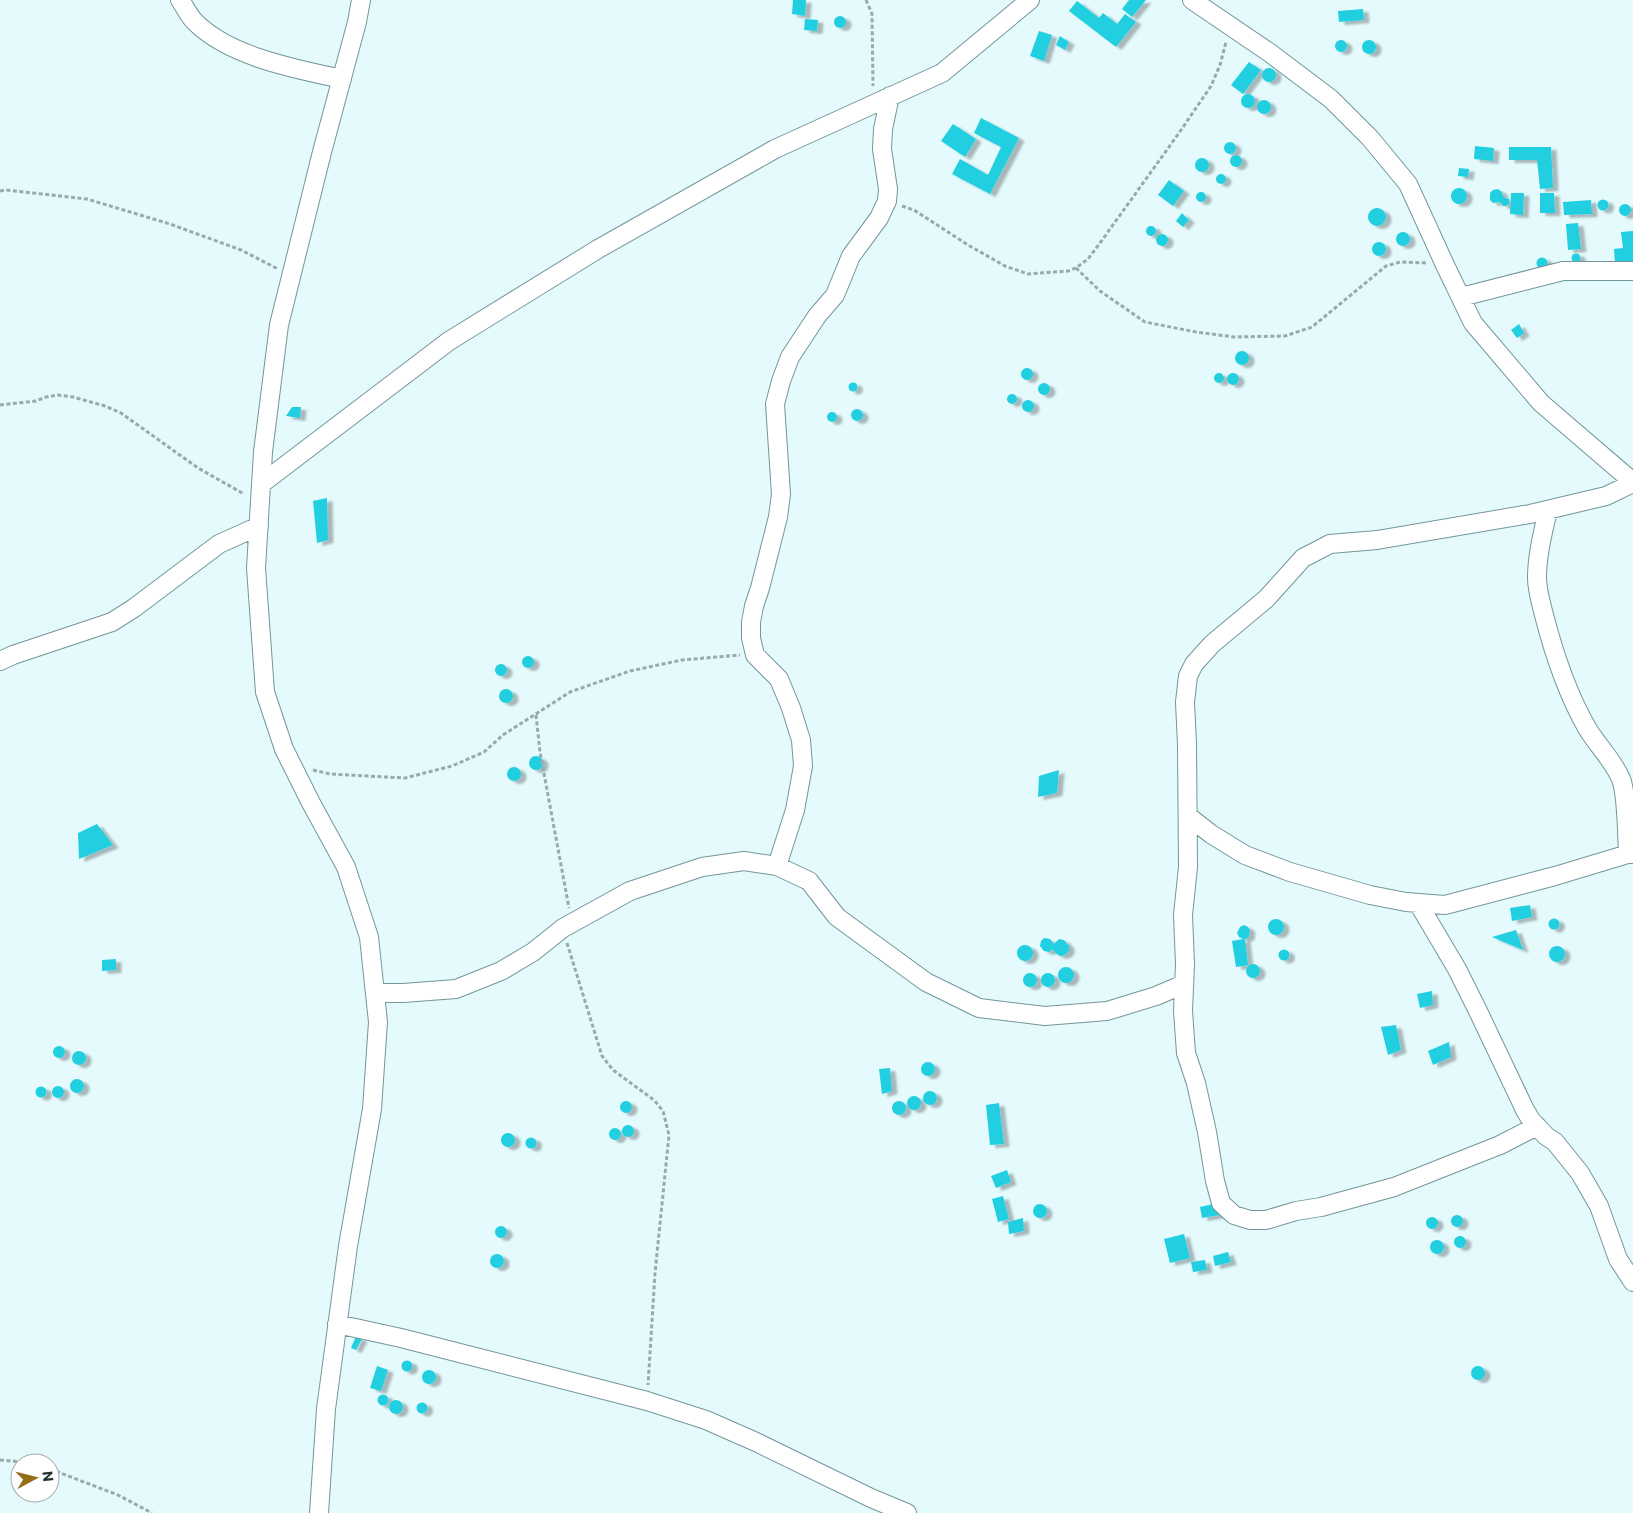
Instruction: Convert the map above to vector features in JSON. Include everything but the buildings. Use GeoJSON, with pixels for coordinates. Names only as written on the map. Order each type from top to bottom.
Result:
{"type":"FeatureCollection","features":[{"type":"Feature","properties":{"kind":"street"},"geometry":{"type":"LineString","coordinates":[[180,0],[195,22],[216,38],[278,64],[342,79]]}},
{"type":"Feature","properties":{"kind":"street"},"geometry":{"type":"LineString","coordinates":[[319,1513],[326,1409],[348,1246],[372,1110],[378,1022],[368,937],[346,867],[284,749],[265,692],[256,568],[263,452],[279,325],[357,22],[361,0]]}},
{"type":"Feature","properties":{"kind":"street"},"geometry":{"type":"LineString","coordinates":[[262,484],[449,341],[598,249],[775,149],[942,73],[1030,0]]}},
{"type":"Feature","properties":{"kind":"street"},"geometry":{"type":"LineString","coordinates":[[1192,0],[1270,53],[1331,99],[1370,138],[1408,184],[1444,265],[1473,323],[1540,403],[1633,483],[1606,496],[1548,510],[1377,540],[1330,544],[1303,558],[1266,599],[1212,644],[1194,664],[1188,676],[1184,702],[1187,744],[1188,867],[1183,915],[1183,1011],[1186,1053],[1206,1124],[1215,1181],[1221,1203],[1234,1214],[1250,1220],[1266,1220],[1296,1211],[1321,1207],[1394,1187],[1500,1145],[1537,1126]]}},
{"type":"Feature","properties":{"kind":"street"},"geometry":{"type":"LineString","coordinates":[[777,866],[795,810],[803,766],[801,740],[791,708],[779,679],[754,655],[751,638],[754,606],[778,517],[781,494],[775,404],[790,357],[817,316],[835,295],[851,256],[879,218],[887,201],[888,189],[882,142],[890,96]]}},
{"type":"Feature","properties":{"kind":"street"},"geometry":{"type":"LineString","coordinates":[[1461,297],[1563,271],[1633,271]]}},
{"type":"Feature","properties":{"kind":"street"},"geometry":{"type":"LineString","coordinates":[[1188,816],[1211,834],[1245,855],[1290,872],[1370,895],[1418,903],[1445,905],[1630,854],[1622,780],[1588,730],[1570,696],[1548,632],[1537,580],[1538,563],[1548,510]]}},
{"type":"Feature","properties":{"kind":"street"},"geometry":{"type":"LineString","coordinates":[[0,661],[112,622],[134,608],[219,544],[259,526]]}},
{"type":"Feature","properties":{"kind":"street"},"geometry":{"type":"LineString","coordinates":[[375,994],[403,994],[456,989],[501,971],[533,952],[567,926],[630,891],[702,867],[744,861],[777,866],[809,881],[837,917],[926,982],[979,1008],[1045,1016],[1107,1011],[1156,996],[1184,984]]}},
{"type":"Feature","properties":{"kind":"street"},"geometry":{"type":"LineString","coordinates":[[1418,903],[1457,969],[1525,1110],[1546,1136],[1555,1142],[1580,1173],[1599,1206],[1618,1259],[1633,1283]]}},
{"type":"Feature","properties":{"kind":"street"},"geometry":{"type":"LineString","coordinates":[[337,1324],[401,1338],[647,1401],[706,1420],[871,1498],[907,1513]]}},
{"type":"Feature","properties":{"kind":"path"},"geometry":{"type":"LineString","coordinates":[[866,0],[872,14],[873,104]]}},
{"type":"Feature","properties":{"kind":"path"},"geometry":{"type":"LineString","coordinates":[[887,201],[914,210],[968,245],[1005,266],[1028,274],[1068,271],[1076,268],[1088,259],[1100,243],[1180,133],[1211,86],[1220,65],[1230,26]]}},
{"type":"Feature","properties":{"kind":"path"},"geometry":{"type":"LineString","coordinates":[[0,191],[6,190],[87,199],[170,224],[240,250],[292,276]]}},
{"type":"Feature","properties":{"kind":"path"},"geometry":{"type":"LineString","coordinates":[[1076,268],[1100,291],[1145,322],[1234,337],[1285,336],[1312,327],[1386,266],[1400,262],[1444,265]]}},
{"type":"Feature","properties":{"kind":"path"},"geometry":{"type":"LineString","coordinates":[[0,405],[36,401],[46,397],[58,396],[73,397],[104,406],[121,413],[198,468],[260,502]]}},
{"type":"Feature","properties":{"kind":"path"},"geometry":{"type":"LineString","coordinates":[[293,766],[330,774],[405,778],[452,766],[484,752],[503,735],[570,692],[630,671],[682,660],[754,655]]}},
{"type":"Feature","properties":{"kind":"path"},"geometry":{"type":"LineString","coordinates":[[536,714],[567,926],[602,1056],[613,1070],[654,1100],[664,1111],[670,1135],[655,1272],[647,1401]]}},
{"type":"Feature","properties":{"kind":"path"},"geometry":{"type":"LineString","coordinates":[[60,1473],[118,1495],[152,1513]]}}]}
